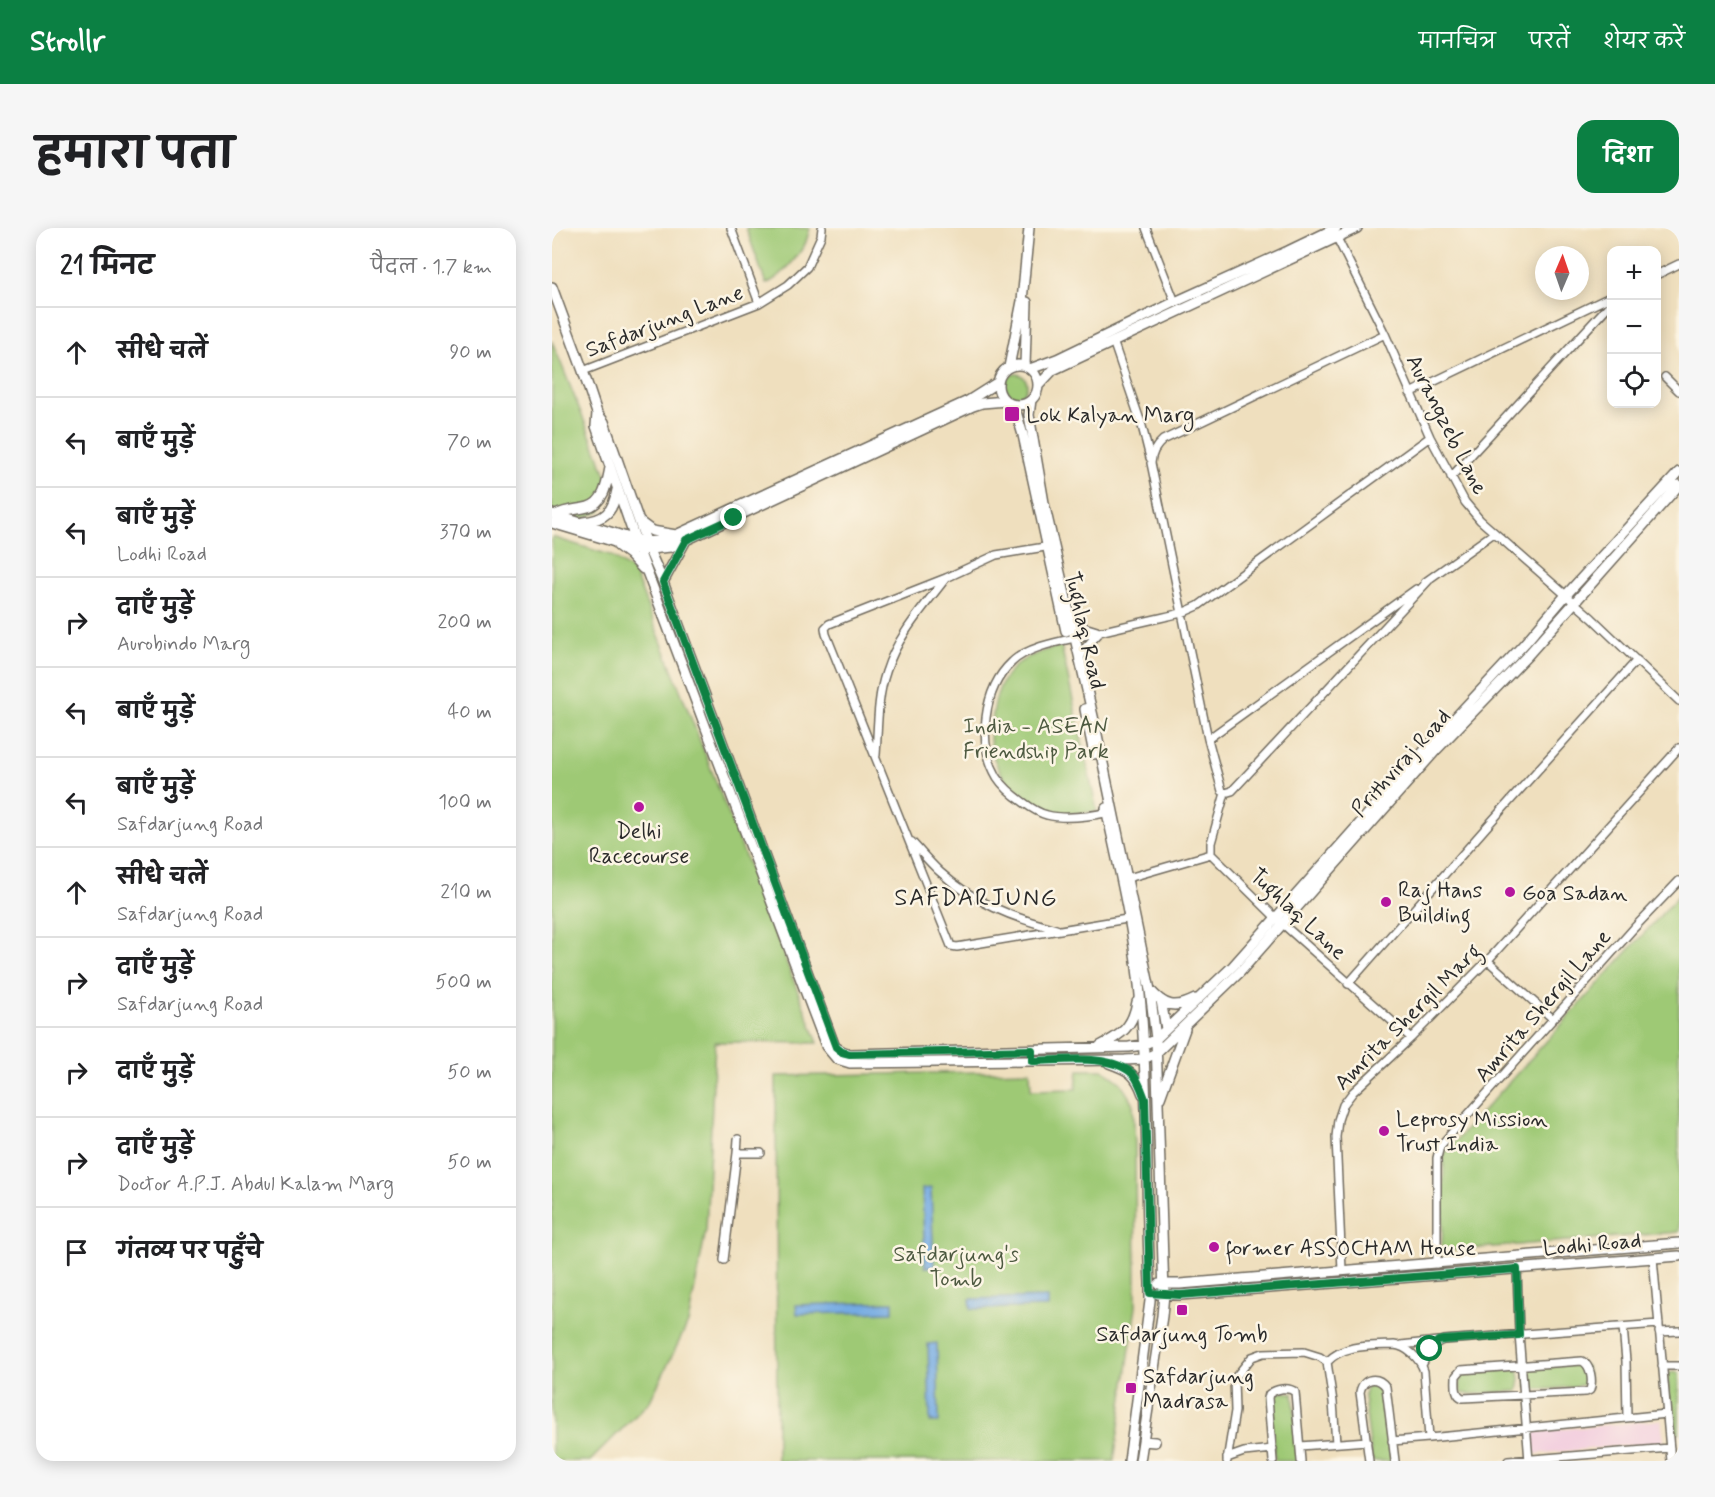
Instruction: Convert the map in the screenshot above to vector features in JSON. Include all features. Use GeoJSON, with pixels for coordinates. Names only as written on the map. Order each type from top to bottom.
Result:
{"type":"FeatureCollection","features":[{"type":"Feature","properties":{"kind":"main road"},"geometry":{"type":"LineString","coordinates":[[1010,366],[1022,301],[1029,228]]}},
{"type":"Feature","properties":{"kind":"main road"},"geometry":{"type":"LineString","coordinates":[[648,546],[699,529],[973,406],[982,403],[1023,404],[1031,400],[1038,386],[1036,376],[1028,368],[1027,301],[1035,228]]}},
{"type":"Feature","properties":{"kind":"main road"},"geometry":{"type":"LineString","coordinates":[[1038,386],[1058,363],[1175,302],[1288,251],[1335,232],[1357,228]]}},
{"type":"Feature","properties":{"kind":"main road"},"geometry":{"type":"LineString","coordinates":[[553,518],[609,540],[637,545],[671,547],[686,540],[699,529],[968,401],[998,382],[1003,371],[1010,366],[1028,368],[1058,363],[1113,341],[1335,232]]}},
{"type":"Feature","properties":{"kind":"main road"},"geometry":{"type":"LineString","coordinates":[[552,287],[597,413],[604,422],[648,546],[836,1047],[850,1054],[1143,1046]]}},
{"type":"Feature","properties":{"kind":"main road"},"geometry":{"type":"LineString","coordinates":[[998,382],[1000,394],[1008,403]]}},
{"type":"Feature","properties":{"kind":"main road","name":"Tughlaq Road"},"geometry":{"type":"LineString","coordinates":[[1031,400],[1029,415],[1031,434],[1050,547],[1070,620],[1071,639],[1080,660],[1110,812],[1128,878],[1133,918],[1144,1059],[1150,1288],[1129,1461]]}},
{"type":"Feature","properties":{"kind":"main road","name":"Tughlaq Road"},"geometry":{"type":"LineString","coordinates":[[1008,403],[1017,415],[1023,435],[1150,990],[1156,1039],[1159,1102],[1164,1294],[1140,1461]]}},
{"type":"Feature","properties":{"kind":"main road"},"geometry":{"type":"LineString","coordinates":[[597,413],[596,426],[647,573],[826,1046],[837,1059],[850,1063],[1144,1059]]}},
{"type":"Feature","properties":{"kind":"main road"},"geometry":{"type":"LineString","coordinates":[[553,518],[568,510],[595,504],[602,497],[606,488],[610,467]]}},
{"type":"Feature","properties":{"kind":"main road","name":"Prithviraj Road"},"geometry":{"type":"LineString","coordinates":[[1570,599],[1679,472]]}},
{"type":"Feature","properties":{"kind":"main road","name":"Prithviraj Road"},"geometry":{"type":"LineString","coordinates":[[1144,1059],[1156,1053],[1240,972],[1279,920],[1425,750],[1525,643],[1679,485]]}},
{"type":"Feature","properties":{"kind":"main road"},"geometry":{"type":"LineString","coordinates":[[578,522],[594,521],[608,513],[616,498],[618,488]]}},
{"type":"Feature","properties":{"kind":"main road"},"geometry":{"type":"LineString","coordinates":[[553,518],[578,522],[637,545]]}},
{"type":"Feature","properties":{"kind":"main road"},"geometry":{"type":"LineString","coordinates":[[639,521],[652,531],[676,535]]}},
{"type":"Feature","properties":{"kind":"main road"},"geometry":{"type":"LineString","coordinates":[[609,540],[629,554],[647,573]]}},
{"type":"Feature","properties":{"kind":"main road"},"geometry":{"type":"LineString","coordinates":[[663,582],[686,540]]}},
{"type":"Feature","properties":{"kind":"main road","name":"Prithviraj Road"},"geometry":{"type":"LineString","coordinates":[[1143,1046],[1156,1039],[1175,1023],[1279,920]]}},
{"type":"Feature","properties":{"kind":"main road"},"geometry":{"type":"LineString","coordinates":[[1095,1048],[1113,1039],[1127,1028],[1136,1011],[1139,990]]}},
{"type":"Feature","properties":{"kind":"main road"},"geometry":{"type":"LineString","coordinates":[[1150,990],[1169,1005],[1176,1006],[1201,995]]}},
{"type":"Feature","properties":{"kind":"main road"},"geometry":{"type":"LineString","coordinates":[[1161,1000],[1166,1029]]}},
{"type":"Feature","properties":{"kind":"main road"},"geometry":{"type":"LineString","coordinates":[[1159,1102],[1187,1024]]}},
{"type":"Feature","properties":{"kind":"main road"},"geometry":{"type":"LineString","coordinates":[[1032,1050],[1032,1061]]}},
{"type":"Feature","properties":{"kind":"main road"},"geometry":{"type":"LineString","coordinates":[[1101,1060],[1132,1074],[1140,1085],[1145,1099]]}},
{"type":"Feature","properties":{"kind":"main road","name":"Lodhi Road"},"geometry":{"type":"LineString","coordinates":[[1150,1288],[1164,1284],[1679,1243]]}},
{"type":"Feature","properties":{"kind":"main road","name":"Lodhi Road"},"geometry":{"type":"LineString","coordinates":[[1150,1288],[1164,1294],[1180,1295],[1679,1256]]}},
{"type":"Feature","properties":{"kind":"main road"},"geometry":{"type":"LineString","coordinates":[[1143,1441],[1155,1442]]}},
{"type":"Feature","properties":{"kind":"street","name":"Safdarjung Lane"},"geometry":{"type":"LineString","coordinates":[[731,228],[759,303]]}},
{"type":"Feature","properties":{"kind":"street","name":"Safdarjung Lane"},"geometry":{"type":"LineString","coordinates":[[583,371],[759,303],[788,285],[807,267],[821,236],[822,228]]}},
{"type":"Feature","properties":{"kind":"street"},"geometry":{"type":"LineString","coordinates":[[1146,228],[1175,302]]}},
{"type":"Feature","properties":{"kind":"street","name":"Aurangzeb Lane"},"geometry":{"type":"LineString","coordinates":[[1335,232],[1385,334],[1430,437],[1465,502],[1480,520],[1570,599],[1679,701]]}},
{"type":"Feature","properties":{"kind":"street"},"geometry":{"type":"LineString","coordinates":[[1661,273],[1679,264]]}},
{"type":"Feature","properties":{"kind":"street"},"geometry":{"type":"LineString","coordinates":[[1410,393],[1607,298]]}},
{"type":"Feature","properties":{"kind":"street"},"geometry":{"type":"LineString","coordinates":[[1451,477],[1534,389],[1607,307]]}},
{"type":"Feature","properties":{"kind":"street"},"geometry":{"type":"LineString","coordinates":[[1151,463],[1152,453],[1163,440],[1385,334]]}},
{"type":"Feature","properties":{"kind":"street"},"geometry":{"type":"LineString","coordinates":[[1113,341],[1142,426],[1208,739],[1220,788],[1225,793]]}},
{"type":"Feature","properties":{"kind":"street"},"geometry":{"type":"LineString","coordinates":[[1665,377],[1679,391]]}},
{"type":"Feature","properties":{"kind":"street"},"geometry":{"type":"LineString","coordinates":[[1110,812],[1065,818],[1048,816],[1035,811],[1010,793],[998,777],[990,760],[986,740],[986,718],[990,697],[1012,661],[1034,649],[1182,613],[1198,606],[1430,437]]}},
{"type":"Feature","properties":{"kind":"street"},"geometry":{"type":"LineString","coordinates":[[1208,739],[1494,533]]}},
{"type":"Feature","properties":{"kind":"street"},"geometry":{"type":"LineString","coordinates":[[1050,547],[996,555],[946,578],[830,624],[825,628],[826,634],[951,946],[957,947],[1133,918]]}},
{"type":"Feature","properties":{"kind":"street"},"geometry":{"type":"LineString","coordinates":[[876,757],[878,713],[886,671],[895,650],[909,628],[946,578]]}},
{"type":"Feature","properties":{"kind":"street"},"geometry":{"type":"LineString","coordinates":[[1225,793],[1232,791],[1429,580]]}},
{"type":"Feature","properties":{"kind":"street"},"geometry":{"type":"LineString","coordinates":[[1070,620],[1100,632]]}},
{"type":"Feature","properties":{"kind":"street"},"geometry":{"type":"LineString","coordinates":[[1080,660],[1086,648],[1100,632]]}},
{"type":"Feature","properties":{"kind":"street"},"geometry":{"type":"LineString","coordinates":[[1348,984],[1636,660]]}},
{"type":"Feature","properties":{"kind":"street","name":"Amrita Shergil Marg"},"geometry":{"type":"LineString","coordinates":[[1342,1270],[1336,1137],[1343,1105],[1353,1092],[1411,1038],[1487,960],[1679,748]]}},
{"type":"Feature","properties":{"kind":"street"},"geometry":{"type":"LineString","coordinates":[[1128,878],[1211,854],[1211,843],[1225,793]]}},
{"type":"Feature","properties":{"kind":"street"},"geometry":{"type":"LineString","coordinates":[[908,838],[940,872],[976,899],[1002,912],[1059,929]]}},
{"type":"Feature","properties":{"kind":"street","name":"Tughlaq Lane"},"geometry":{"type":"LineString","coordinates":[[1211,854],[1348,984],[1411,1038]]}},
{"type":"Feature","properties":{"kind":"street","name":"Amrita Shergil Lane"},"geometry":{"type":"LineString","coordinates":[[1437,1264],[1437,1158],[1440,1146],[1634,928],[1679,881]]}},
{"type":"Feature","properties":{"kind":"street"},"geometry":{"type":"LineString","coordinates":[[1487,960],[1553,1019]]}},
{"type":"Feature","properties":{"kind":"street"},"geometry":{"type":"LineString","coordinates":[[724,1260],[738,1139]]}},
{"type":"Feature","properties":{"kind":"street"},"geometry":{"type":"LineString","coordinates":[[737,1153],[761,1153]]}},
{"type":"Feature","properties":{"kind":"street"},"geometry":{"type":"LineString","coordinates":[[1653,1258],[1671,1461]]}},
{"type":"Feature","properties":{"kind":"street"},"geometry":{"type":"LineString","coordinates":[[1517,1269],[1519,1335],[1529,1460]]}},
{"type":"Feature","properties":{"kind":"street"},"geometry":{"type":"LineString","coordinates":[[1327,1362],[1334,1354],[1349,1348],[1659,1324]]}},
{"type":"Feature","properties":{"kind":"street"},"geometry":{"type":"LineString","coordinates":[[1623,1327],[1627,1418]]}},
{"type":"Feature","properties":{"kind":"street"},"geometry":{"type":"LineString","coordinates":[[1659,1332],[1679,1330]]}},
{"type":"Feature","properties":{"kind":"street"},"geometry":{"type":"LineString","coordinates":[[1422,1365],[1430,1349],[1438,1341]]}},
{"type":"Feature","properties":{"kind":"street"},"geometry":{"type":"LineString","coordinates":[[1398,1345],[1406,1349],[1422,1365],[1429,1438]]}},
{"type":"Feature","properties":{"kind":"street"},"geometry":{"type":"LineString","coordinates":[[1227,1460],[1235,1411],[1234,1379],[1252,1357],[1263,1353],[1304,1352],[1327,1362],[1336,1443]]}},
{"type":"Feature","properties":{"kind":"street"},"geometry":{"type":"LineString","coordinates":[[1582,1360],[1589,1365],[1592,1384],[1590,1390],[1586,1392],[1463,1398],[1456,1392],[1456,1376],[1461,1370],[1522,1365],[1582,1360]]}},
{"type":"Feature","properties":{"kind":"street"},"geometry":{"type":"LineString","coordinates":[[1662,1366],[1679,1365]]}},
{"type":"Feature","properties":{"kind":"street"},"geometry":{"type":"LineString","coordinates":[[1369,1461],[1360,1392],[1365,1381],[1378,1380],[1386,1387],[1395,1461]]}},
{"type":"Feature","properties":{"kind":"street"},"geometry":{"type":"LineString","coordinates":[[1274,1461],[1268,1398],[1269,1394],[1276,1390],[1287,1389],[1295,1392],[1301,1461]]}},
{"type":"Feature","properties":{"kind":"street"},"geometry":{"type":"LineString","coordinates":[[1392,1441],[1666,1414]]}},
{"type":"Feature","properties":{"kind":"street"},"geometry":{"type":"LineString","coordinates":[[1509,1461],[1669,1444],[1679,1439]]}},
{"type":"Feature","properties":{"kind":"street"},"geometry":{"type":"LineString","coordinates":[[1300,1446],[1367,1441]]}},
{"type":"Feature","properties":{"kind":"street"},"geometry":{"type":"LineString","coordinates":[[1227,1460],[1244,1452],[1273,1449]]}},
{"type":"Feature","properties":{"kind":"shaded area"},"geometry":{"type":"Polygon","coordinates":[[[1661,1420],[1664,1442],[1534,1454],[1532,1432],[1661,1420]]]}},
{"type":"Feature","properties":{"kind":"green space"},"geometry":{"type":"Polygon","coordinates":[[[746,228],[810,228],[805,244],[796,257],[782,273],[766,284],[746,228]]]}},
{"type":"Feature","properties":{"kind":"green space"},"geometry":{"type":"Polygon","coordinates":[[[552,341],[606,475],[609,496],[600,512],[581,519],[552,510],[552,341]]]}},
{"type":"Feature","properties":{"kind":"green space"},"geometry":{"type":"Polygon","coordinates":[[[1012,374],[1020,374],[1027,381],[1027,389],[1020,396],[1012,396],[1005,389],[1005,381],[1012,374]]]}},
{"type":"Feature","properties":{"kind":"green space","name":"Delhi Racecourse"},"geometry":{"type":"Polygon","coordinates":[[[552,537],[610,555],[634,572],[818,1043],[715,1042],[706,1230],[688,1323],[650,1401],[590,1461],[552,1461],[552,537]]]}},
{"type":"Feature","properties":{"kind":"green space","name":"India - ASEAN Friendship Park"},"geometry":{"type":"Polygon","coordinates":[[[1061,645],[1097,811],[1062,814],[1033,805],[1016,792],[1003,776],[991,747],[994,709],[1004,679],[1022,661],[1061,645]]]}},
{"type":"Feature","properties":{"kind":"green space"},"geometry":{"type":"Polygon","coordinates":[[[1679,895],[1679,1232],[1442,1251],[1444,1154],[1679,895]]]}},
{"type":"Feature","properties":{"kind":"green space","name":"Safdarjung's Tomb"},"geometry":{"type":"Polygon","coordinates":[[[1078,1070],[1104,1070],[1121,1083],[1133,1104],[1136,1306],[1114,1461],[777,1461],[776,1076],[1030,1071],[1031,1090],[1076,1089],[1078,1070]]]}},
{"type":"Feature","properties":{"kind":"green space"},"geometry":{"type":"Polygon","coordinates":[[[1579,1364],[1587,1366],[1589,1384],[1548,1389],[1526,1386],[1526,1369],[1579,1364]]]}},
{"type":"Feature","properties":{"kind":"green space"},"geometry":{"type":"Polygon","coordinates":[[[1518,1369],[1520,1378],[1518,1391],[1462,1393],[1461,1373],[1518,1369]]]}},
{"type":"Feature","properties":{"kind":"green space"},"geometry":{"type":"Polygon","coordinates":[[[1679,1372],[1679,1433],[1673,1433],[1667,1373],[1679,1372]]]}},
{"type":"Feature","properties":{"kind":"green space"},"geometry":{"type":"Polygon","coordinates":[[[1383,1385],[1391,1461],[1372,1461],[1364,1397],[1366,1387],[1383,1385]]]}},
{"type":"Feature","properties":{"kind":"green space"},"geometry":{"type":"Polygon","coordinates":[[[1281,1392],[1293,1393],[1299,1461],[1275,1461],[1270,1396],[1281,1392]]]}},
{"type":"Feature","properties":{"kind":"water"},"geometry":{"type":"Polygon","coordinates":[[[931,1188],[934,1267],[925,1267],[922,1189],[931,1188]]]}},
{"type":"Feature","properties":{"kind":"water"},"geometry":{"type":"Polygon","coordinates":[[[1048,1297],[1048,1307],[971,1309],[970,1299],[1048,1297]]]}},
{"type":"Feature","properties":{"kind":"water"},"geometry":{"type":"Polygon","coordinates":[[[893,1302],[893,1312],[797,1314],[796,1305],[893,1302]]]}},
{"type":"Feature","properties":{"kind":"water"},"geometry":{"type":"Polygon","coordinates":[[[937,1343],[939,1422],[930,1422],[928,1344],[937,1343]]]}},
{"type":"Feature","properties":{"kind":"place","name":"Lok Kalyan Marg"},"geometry":{"type":"Point","coordinates":[1012,414]}},
{"type":"Feature","properties":{"kind":"place","name":"Delhi Racecourse"},"geometry":{"type":"Point","coordinates":[639,807]}},
{"type":"Feature","properties":{"kind":"place","name":"Goa Sadan"},"geometry":{"type":"Point","coordinates":[1510,892]}},
{"type":"Feature","properties":{"kind":"place","name":"Raj Hans Building"},"geometry":{"type":"Point","coordinates":[1386,902]}},
{"type":"Feature","properties":{"kind":"place","name":"Leprosy Mission Trust India"},"geometry":{"type":"Point","coordinates":[1384,1131]}},
{"type":"Feature","properties":{"kind":"place","name":"former ASSOCHAM House"},"geometry":{"type":"Point","coordinates":[1214,1247]}},
{"type":"Feature","properties":{"kind":"place","name":"Safdarjung Tomb"},"geometry":{"type":"Point","coordinates":[1182,1310]}},
{"type":"Feature","properties":{"kind":"place","name":"Safdarjung Madrasa"},"geometry":{"type":"Point","coordinates":[1131,1388]}},
{"type":"Feature","properties":{"kind":"district","name":"SAFDARJUNG"},"geometry":{"type":"Point","coordinates":[976,897]}},
{"type":"Feature","properties":{"kind":"route"},"geometry":{"type":"LineString","coordinates":[[734,518],[686,540],[663,582],[836,1047],[850,1054],[1032,1050],[1032,1061],[1101,1060],[1127,1070],[1140,1085],[1145,1099],[1150,1293],[1180,1295],[1517,1269],[1519,1335],[1444,1340],[1438,1341],[1430,1349]]}}]}
